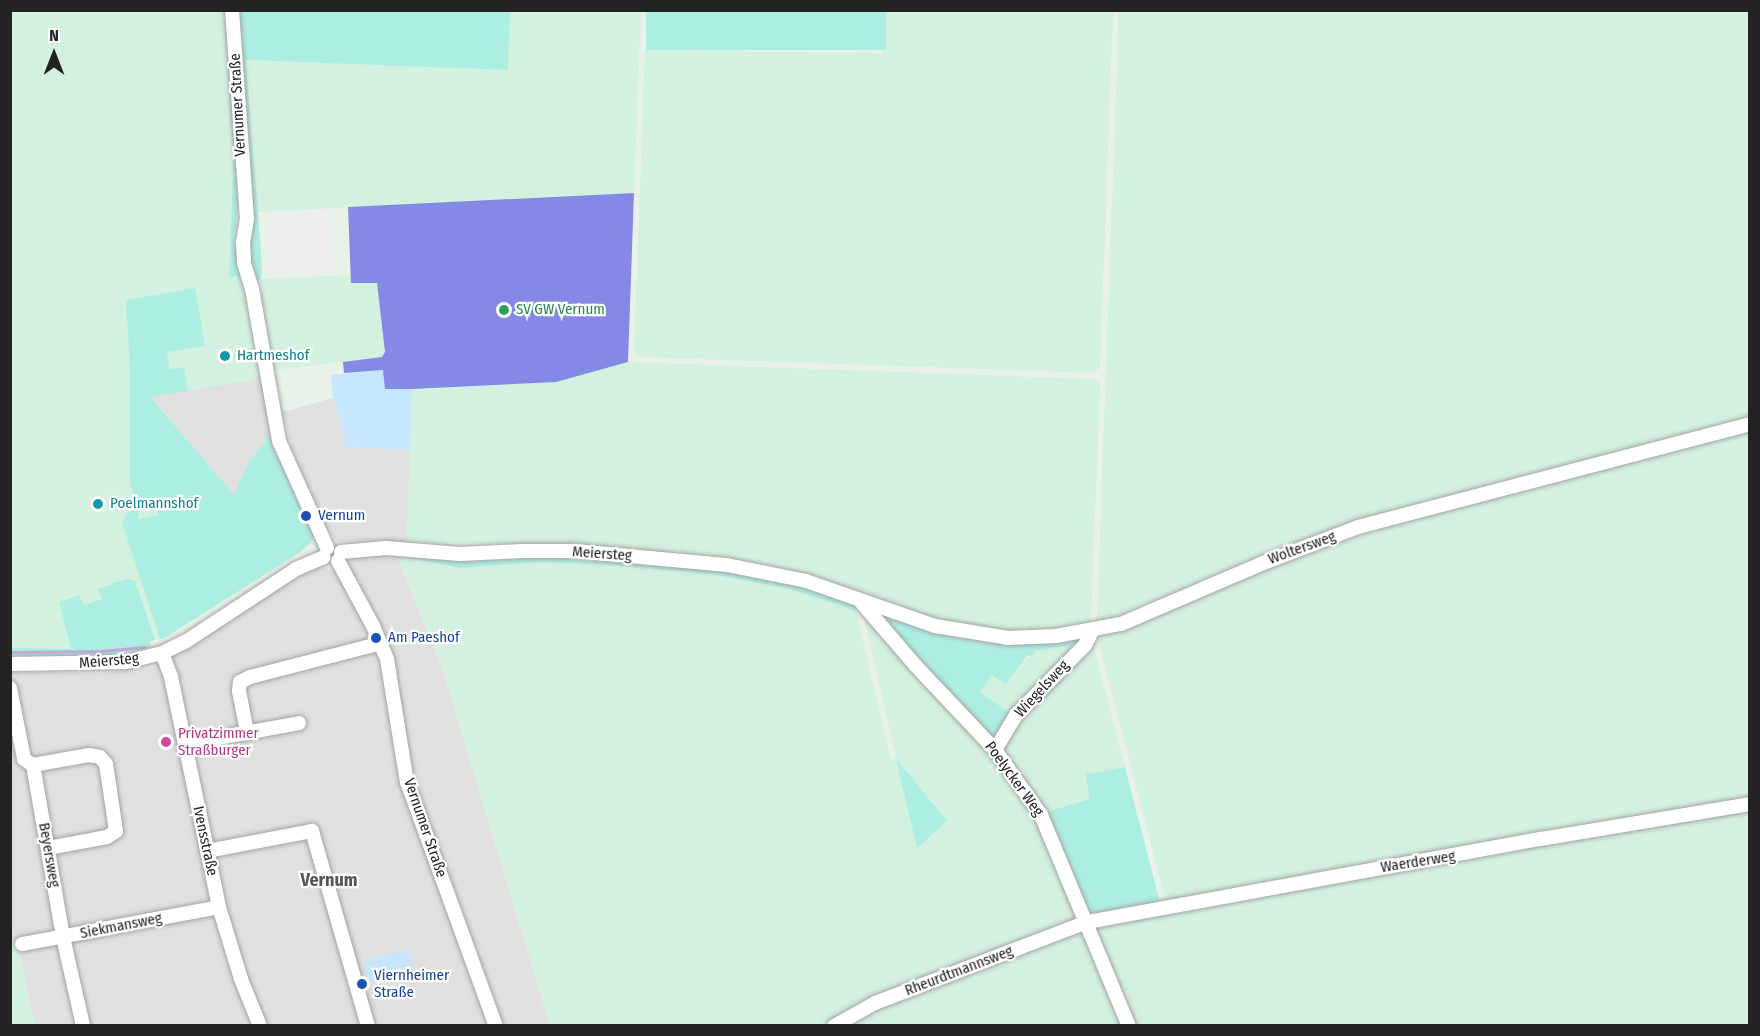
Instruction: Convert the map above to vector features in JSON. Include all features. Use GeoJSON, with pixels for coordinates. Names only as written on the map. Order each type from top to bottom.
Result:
{"type":"FeatureCollection","features":[{"type":"Feature","properties":{"kind":"street","name":"Vernumer Straße"},"geometry":{"type":"LineString","coordinates":[[232,10],[244,199],[237,250],[244,263],[252,289],[279,441],[332,554],[381,643],[392,679],[407,782],[496,1026]]}},
{"type":"Feature","properties":{"kind":"street","name":"Woltersweg"},"geometry":{"type":"LineString","coordinates":[[859,600],[935,626],[974,634],[1008,638],[1056,636],[1092,631],[1121,624],[1266,562],[1358,527],[1749,424]]}},
{"type":"Feature","properties":{"kind":"street","name":"Meiersteg"},"geometry":{"type":"LineString","coordinates":[[10,664],[126,662],[162,653],[185,642],[296,569],[332,554],[386,548],[460,555],[523,550],[575,551],[708,563],[757,569],[806,581],[859,600]]}},
{"type":"Feature","properties":{"kind":"street","name":"Poelycker Weg"},"geometry":{"type":"LineString","coordinates":[[859,600],[915,665],[995,750],[1041,815],[1129,1026]]}},
{"type":"Feature","properties":{"kind":"street","name":"Wiegelsweg"},"geometry":{"type":"LineString","coordinates":[[995,750],[1016,715],[1085,645],[1092,631]]}},
{"type":"Feature","properties":{"kind":"street"},"geometry":{"type":"LineString","coordinates":[[247,732],[239,691],[240,682],[250,677],[381,643]]}},
{"type":"Feature","properties":{"kind":"street","name":"Ivensstraße"},"geometry":{"type":"LineString","coordinates":[[162,653],[171,677],[219,907],[241,979],[260,1026]]}},
{"type":"Feature","properties":{"kind":"street","name":"Beyersweg"},"geometry":{"type":"LineString","coordinates":[[10,688],[24,759],[33,765],[63,937],[83,1026]]}},
{"type":"Feature","properties":{"kind":"street"},"geometry":{"type":"LineString","coordinates":[[185,744],[299,723]]}},
{"type":"Feature","properties":{"kind":"street"},"geometry":{"type":"LineString","coordinates":[[33,765],[89,755],[100,756],[106,764],[116,831],[107,837],[49,848]]}},
{"type":"Feature","properties":{"kind":"street","name":"Waerderweg"},"geometry":{"type":"LineString","coordinates":[[1087,922],[1541,838],[1749,804]]}},
{"type":"Feature","properties":{"kind":"street"},"geometry":{"type":"LineString","coordinates":[[207,851],[312,831],[368,1026]]}},
{"type":"Feature","properties":{"kind":"street","name":"Siekmansweg"},"geometry":{"type":"LineString","coordinates":[[22,944],[219,907]]}},
{"type":"Feature","properties":{"kind":"street","name":"Rheurdtmannsweg"},"geometry":{"type":"LineString","coordinates":[[834,1026],[875,1004],[1087,922]]}},
{"type":"Feature","properties":{"kind":"shaded area"},"geometry":{"type":"Polygon","coordinates":[[[224,11],[228,11],[239,201],[234,242],[242,276],[229,277],[233,170],[224,11]]]}},
{"type":"Feature","properties":{"kind":"shaded area"},"geometry":{"type":"Polygon","coordinates":[[[236,11],[510,11],[508,70],[246,60],[262,266],[261,279],[255,282],[249,264],[236,11]]]}},
{"type":"Feature","properties":{"kind":"shaded area"},"geometry":{"type":"Polygon","coordinates":[[[646,11],[886,11],[886,50],[646,50],[646,11]]]}},
{"type":"Feature","properties":{"kind":"shaded area","name":"SV GW Vernum"},"geometry":{"type":"Polygon","coordinates":[[[634,193],[628,362],[556,382],[412,389],[385,389],[383,370],[344,373],[343,362],[382,357],[385,352],[377,283],[351,283],[348,207],[634,193]]]}},
{"type":"Feature","properties":{"kind":"shaded area"},"geometry":{"type":"Polygon","coordinates":[[[330,215],[333,270],[270,273],[267,218],[330,215]]]}},
{"type":"Feature","properties":{"kind":"shaded area"},"geometry":{"type":"Polygon","coordinates":[[[195,288],[205,346],[167,352],[170,369],[184,367],[188,391],[151,397],[234,495],[248,463],[272,433],[315,532],[312,542],[299,553],[160,639],[122,522],[128,512],[138,510],[139,519],[158,515],[155,498],[136,502],[130,483],[130,372],[126,300],[195,288]]]}},
{"type":"Feature","properties":{"kind":"shaded area"},"geometry":{"type":"Polygon","coordinates":[[[384,370],[385,389],[412,389],[410,450],[343,447],[344,432],[333,398],[331,375],[384,370]]]}},
{"type":"Feature","properties":{"kind":"shaded area"},"geometry":{"type":"Polygon","coordinates":[[[262,378],[272,433],[248,463],[234,496],[151,396],[262,378]]]}},
{"type":"Feature","properties":{"kind":"shaded area"},"geometry":{"type":"Polygon","coordinates":[[[333,398],[344,432],[343,447],[410,450],[407,542],[336,541],[326,527],[294,458],[282,412],[333,398]]]}},
{"type":"Feature","properties":{"kind":"shaded area"},"geometry":{"type":"Polygon","coordinates":[[[523,554],[569,555],[758,574],[854,602],[856,611],[790,589],[711,574],[541,562],[461,568],[397,556],[484,560],[523,554]]]}},
{"type":"Feature","properties":{"kind":"shaded area"},"geometry":{"type":"Polygon","coordinates":[[[375,555],[397,556],[443,671],[550,1025],[35,1025],[16,941],[11,941],[11,672],[102,673],[156,667],[311,568],[320,566],[336,572],[349,558],[375,555]]]}},
{"type":"Feature","properties":{"kind":"shaded area"},"geometry":{"type":"Polygon","coordinates":[[[126,579],[135,580],[155,640],[150,641],[150,649],[99,656],[11,656],[11,648],[71,649],[59,602],[79,595],[84,605],[102,599],[98,589],[126,579]]]}},
{"type":"Feature","properties":{"kind":"shaded area"},"geometry":{"type":"Polygon","coordinates":[[[887,614],[923,626],[1077,638],[1081,644],[1033,651],[1035,655],[1027,656],[1006,684],[992,675],[980,692],[1013,715],[995,739],[989,739],[890,629],[893,626],[881,620],[887,614]]]}},
{"type":"Feature","properties":{"kind":"shaded area"},"geometry":{"type":"Polygon","coordinates":[[[896,759],[947,821],[917,848],[896,759]]]}},
{"type":"Feature","properties":{"kind":"shaded area"},"geometry":{"type":"Polygon","coordinates":[[[1125,767],[1159,899],[1155,905],[1096,916],[1086,911],[1043,813],[1089,799],[1086,774],[1125,767]]]}},
{"type":"Feature","properties":{"kind":"shaded area"},"geometry":{"type":"Polygon","coordinates":[[[409,950],[413,969],[368,982],[363,964],[371,962],[370,958],[409,950]]]}},
{"type":"Feature","properties":{"kind":"green space"},"geometry":{"type":"Polygon","coordinates":[[[11,11],[224,11],[233,170],[230,277],[242,276],[247,290],[262,378],[188,391],[184,367],[170,369],[167,352],[126,300],[130,372],[158,516],[139,519],[138,510],[122,522],[160,639],[155,640],[135,580],[102,599],[83,605],[71,649],[11,648],[11,11]]]}},
{"type":"Feature","properties":{"kind":"green space"},"geometry":{"type":"Polygon","coordinates":[[[510,11],[641,11],[634,193],[257,212],[250,89],[247,88],[246,60],[507,69],[510,11]]]}},
{"type":"Feature","properties":{"kind":"green space"},"geometry":{"type":"Polygon","coordinates":[[[886,11],[1113,11],[1100,367],[1094,373],[639,357],[634,351],[645,50],[884,53],[886,11]]]}},
{"type":"Feature","properties":{"kind":"green space"},"geometry":{"type":"Polygon","coordinates":[[[1119,11],[1749,11],[1749,416],[1356,521],[1263,554],[1102,622],[1097,618],[1119,11]]]}},
{"type":"Feature","properties":{"kind":"green space"},"geometry":{"type":"Polygon","coordinates":[[[351,275],[352,283],[377,283],[385,353],[383,357],[273,370],[261,294],[261,279],[351,275]]]}},
{"type":"Feature","properties":{"kind":"green space"},"geometry":{"type":"Polygon","coordinates":[[[628,362],[1094,379],[1100,384],[1091,620],[1086,626],[1036,633],[1006,633],[936,621],[812,576],[760,563],[709,555],[569,544],[407,542],[412,389],[556,382],[628,362]]]}},
{"type":"Feature","properties":{"kind":"green space"},"geometry":{"type":"Polygon","coordinates":[[[1749,431],[1749,1025],[1134,1025],[1095,931],[1099,924],[1172,902],[1165,898],[1098,640],[1102,635],[1124,630],[1263,571],[1351,538],[1409,520],[1749,431]]]}},
{"type":"Feature","properties":{"kind":"green space"},"geometry":{"type":"Polygon","coordinates":[[[398,557],[461,568],[541,562],[711,574],[790,589],[856,611],[891,760],[896,758],[863,613],[983,745],[1037,817],[1079,914],[1075,923],[873,1001],[827,1025],[550,1025],[443,671],[398,557]]]}},
{"type":"Feature","properties":{"kind":"green space"},"geometry":{"type":"Polygon","coordinates":[[[1076,644],[1077,648],[1013,715],[980,692],[992,675],[1006,684],[1033,651],[1076,644]]]}},
{"type":"Feature","properties":{"kind":"green space"},"geometry":{"type":"Polygon","coordinates":[[[1088,646],[1094,648],[1125,767],[1086,774],[1089,799],[1043,813],[1003,754],[1003,744],[1016,721],[1088,646]]]}},
{"type":"Feature","properties":{"kind":"green space"},"geometry":{"type":"Polygon","coordinates":[[[1078,930],[1087,934],[1125,1026],[845,1026],[876,1008],[1078,930]]]}},
{"type":"Feature","properties":{"kind":"green space"},"geometry":{"type":"Polygon","coordinates":[[[17,949],[35,1025],[11,1025],[11,950],[17,949]]]}},
{"type":"Feature","properties":{"kind":"waterway"},"geometry":{"type":"LineString","coordinates":[[10,652],[101,651],[144,647]]}},
{"type":"Feature","properties":{"kind":"place","name":"SV GW Vernum"},"geometry":{"type":"Point","coordinates":[504,310]}},
{"type":"Feature","properties":{"kind":"place","name":"Hartmeshof"},"geometry":{"type":"Point","coordinates":[225,356]}},
{"type":"Feature","properties":{"kind":"place","name":"Poelmannshof"},"geometry":{"type":"Point","coordinates":[98,504]}},
{"type":"Feature","properties":{"kind":"place","name":"Vernum"},"geometry":{"type":"Point","coordinates":[306,516]}},
{"type":"Feature","properties":{"kind":"place","name":"Am Paeshof"},"geometry":{"type":"Point","coordinates":[376,638]}},
{"type":"Feature","properties":{"kind":"place","name":"Privatzimmer Straßburger"},"geometry":{"type":"Point","coordinates":[166,742]}},
{"type":"Feature","properties":{"kind":"place","name":"Viernheimer Straße"},"geometry":{"type":"Point","coordinates":[362,984]}},
{"type":"Feature","properties":{"kind":"district","name":"Vernum"},"geometry":{"type":"Point","coordinates":[329,880]}}]}
